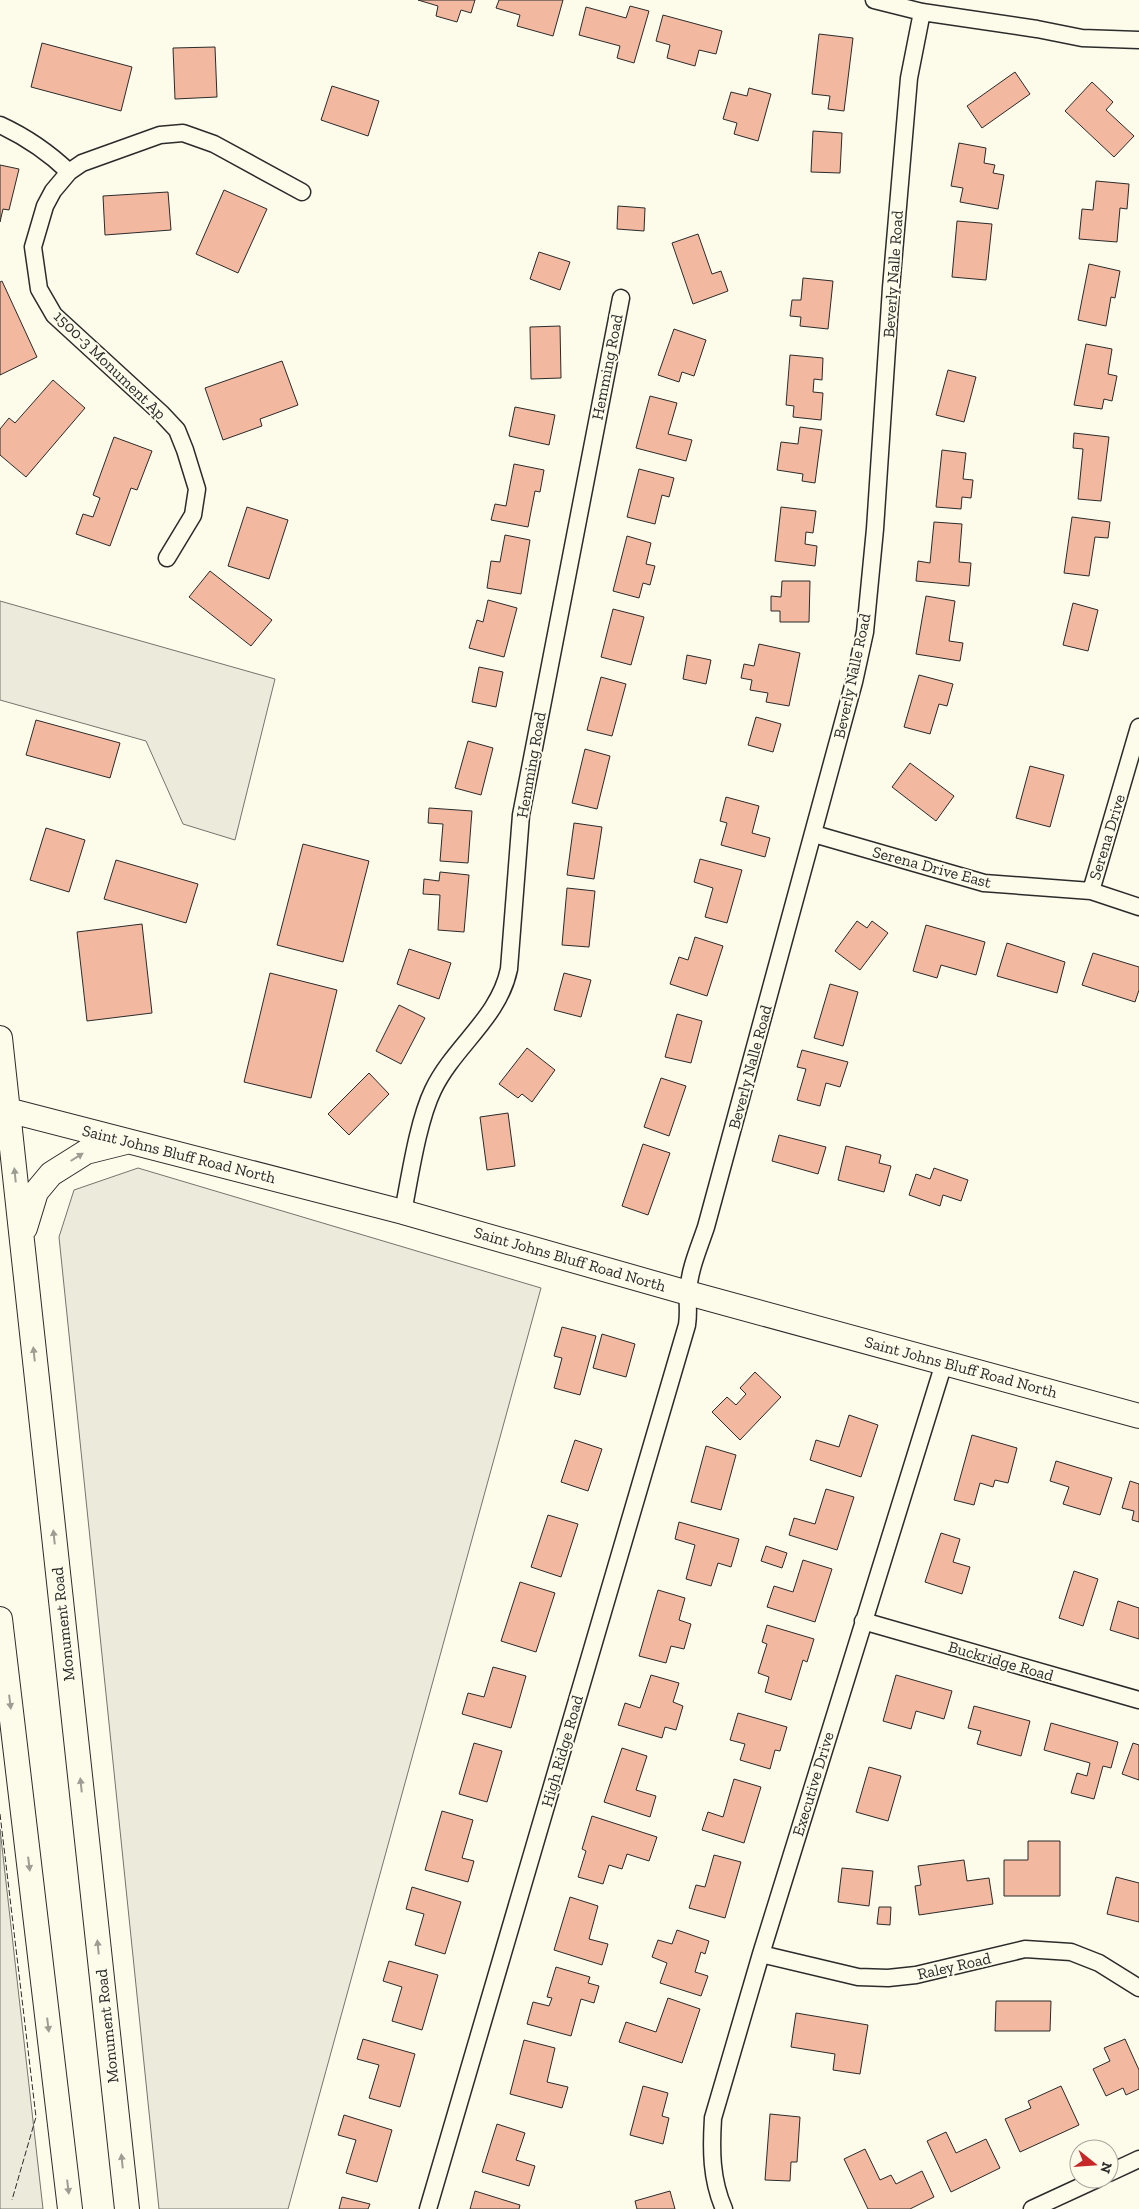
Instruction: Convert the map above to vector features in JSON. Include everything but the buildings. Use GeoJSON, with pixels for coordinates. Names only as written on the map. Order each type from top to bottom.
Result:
{"type":"FeatureCollection","features":[{"type":"Feature","properties":{"kind":"main road","name":"Monument Road"},"geometry":{"type":"LineString","coordinates":[[0,1038],[4,1109],[22,1237],[127,2209]]}},
{"type":"Feature","properties":{"kind":"main road","name":"Saint Johns Bluff Road North"},"geometry":{"type":"LineString","coordinates":[[4,1109],[403,1212],[688,1293],[1139,1416]]}},
{"type":"Feature","properties":{"kind":"main road"},"geometry":{"type":"LineString","coordinates":[[22,1237],[36,1192],[51,1174],[86,1152],[129,1141]]}},
{"type":"Feature","properties":{"kind":"main road"},"geometry":{"type":"LineString","coordinates":[[0,1619],[70,2209]]}},
{"type":"Feature","properties":{"kind":"street"},"geometry":{"type":"LineString","coordinates":[[874,0],[922,12],[1037,29],[1082,38],[1139,40]]}},
{"type":"Feature","properties":{"kind":"street","name":"Beverly Nalle Road"},"geometry":{"type":"LineString","coordinates":[[688,1293],[692,1270],[706,1227],[814,834],[854,682],[865,632],[875,529],[891,288],[909,78],[922,12]]}},
{"type":"Feature","properties":{"kind":"street"},"geometry":{"type":"LineString","coordinates":[[0,125],[18,133],[50,154],[69,172],[82,163],[160,135],[183,133],[214,144],[302,192]]}},
{"type":"Feature","properties":{"kind":"street","name":"1500-3 Monument Ap"},"geometry":{"type":"LineString","coordinates":[[69,172],[53,191],[45,206],[35,236],[34,265],[39,289],[54,315],[177,430],[197,489],[193,515],[167,558]]}},
{"type":"Feature","properties":{"kind":"street","name":"Hemming Road"},"geometry":{"type":"LineString","coordinates":[[403,1212],[423,1118],[432,1091],[449,1062],[492,1012],[506,984],[509,969],[521,815],[621,298]]}},
{"type":"Feature","properties":{"kind":"street","name":"Serena Drive"},"geometry":{"type":"LineString","coordinates":[[1091,890],[1139,727]]}},
{"type":"Feature","properties":{"kind":"street","name":"Serena Drive East"},"geometry":{"type":"LineString","coordinates":[[814,834],[984,883],[1091,890],[1139,906]]}},
{"type":"Feature","properties":{"kind":"street","name":"High Ridge Road"},"geometry":{"type":"LineString","coordinates":[[428,2209],[687,1325],[689,1313],[688,1293]]}},
{"type":"Feature","properties":{"kind":"street","name":"Executive Drive"},"geometry":{"type":"LineString","coordinates":[[724,2209],[715,2189],[711,2145],[713,2118],[761,1954],[944,1363]]}},
{"type":"Feature","properties":{"kind":"street","name":"Buckridge Road"},"geometry":{"type":"LineString","coordinates":[[863,1621],[1139,1700]]}},
{"type":"Feature","properties":{"kind":"street","name":"Raley Road"},"geometry":{"type":"LineString","coordinates":[[761,1954],[858,1977],[888,1978],[916,1975],[1024,1949],[1071,1952],[1099,1963],[1139,1988]]}},
{"type":"Feature","properties":{"kind":"street"},"geometry":{"type":"LineString","coordinates":[[1119,2169],[1139,2160]]}},
{"type":"Feature","properties":{"kind":"street"},"geometry":{"type":"LineString","coordinates":[[1032,2209],[1075,2189]]}},
{"type":"Feature","properties":{"kind":"shaded area"},"geometry":{"type":"Polygon","coordinates":[[[0,601],[275,679],[235,840],[183,824],[146,741],[0,700],[0,601]]]}},
{"type":"Feature","properties":{"kind":"shaded area"},"geometry":{"type":"Polygon","coordinates":[[[138,1168],[541,1288],[288,2209],[159,2209],[59,1237],[74,1190],[138,1168]]]}},
{"type":"Feature","properties":{"kind":"shaded area"},"geometry":{"type":"Polygon","coordinates":[[[0,1829],[43,2209],[0,2209],[0,1829]]]}},
{"type":"Feature","properties":{"kind":"fence"},"geometry":{"type":"LineString","coordinates":[[0,1814],[36,2117],[12,2200]]}}]}
